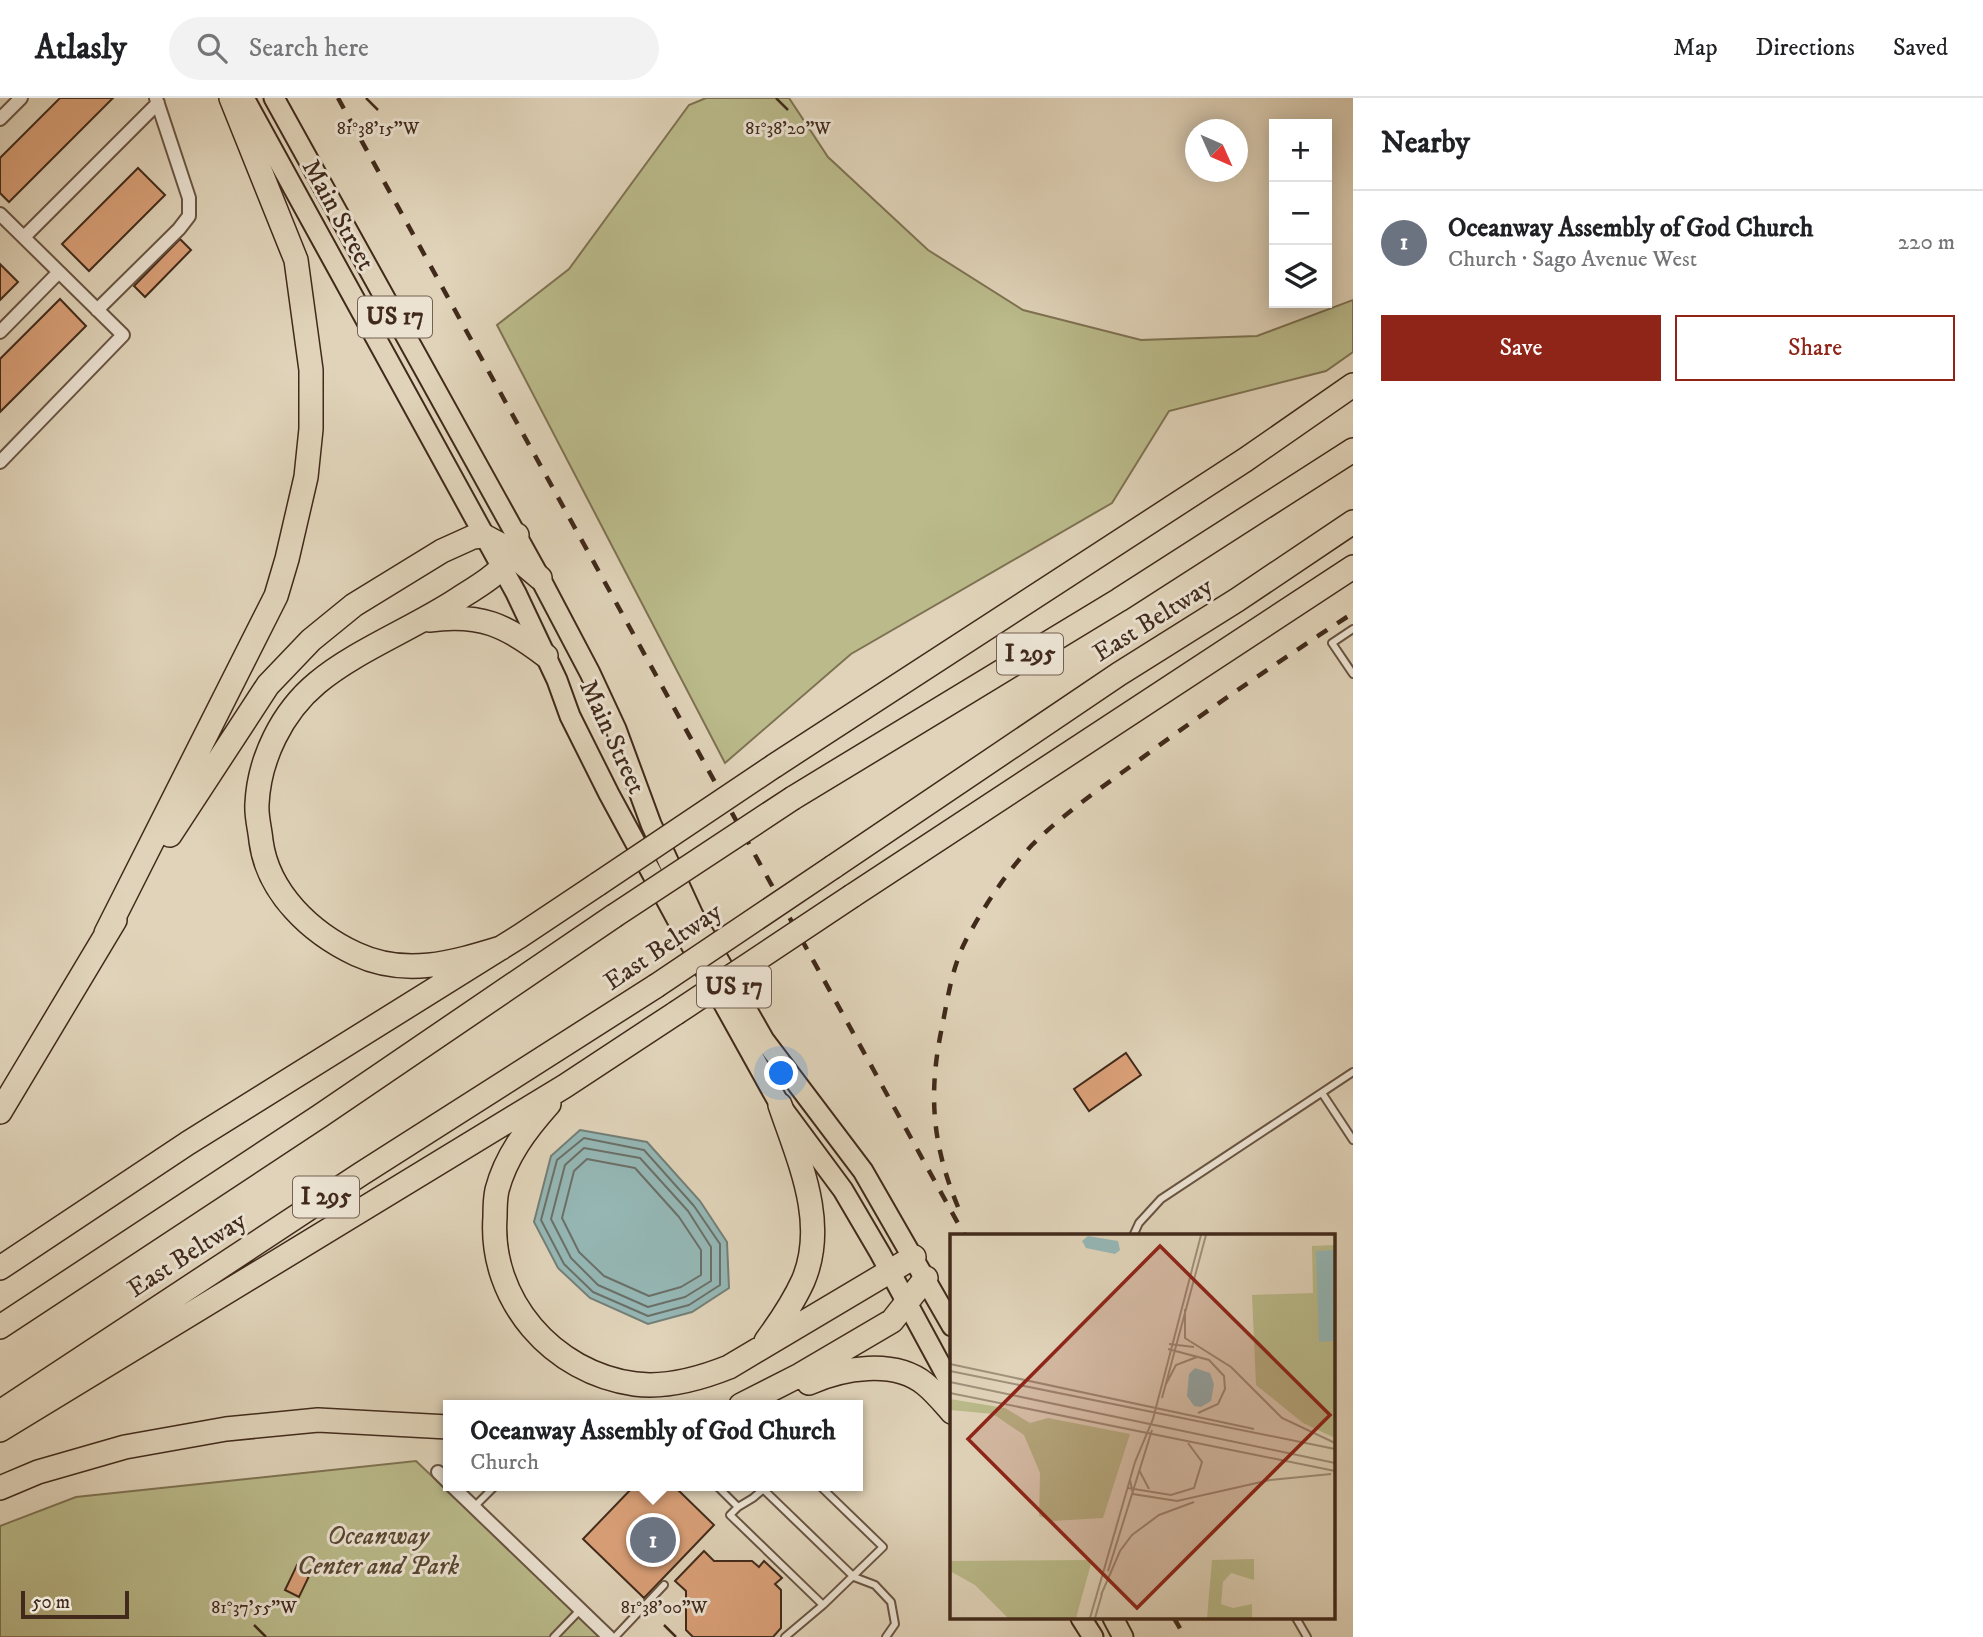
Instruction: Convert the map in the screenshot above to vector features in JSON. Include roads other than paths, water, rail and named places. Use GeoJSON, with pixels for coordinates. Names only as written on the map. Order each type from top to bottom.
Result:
{"type":"FeatureCollection","features":[{"type":"Feature","properties":{"kind":"highway"},"geometry":{"type":"LineString","coordinates":[[106,933],[276,596],[306,477],[311,429],[311,370],[296,260],[231,98]]}},
{"type":"Feature","properties":{"kind":"highway"},"geometry":{"type":"LineString","coordinates":[[0,1268],[188,1143],[598,884],[774,766],[1234,468],[1353,384]]}},
{"type":"Feature","properties":{"kind":"highway"},"geometry":{"type":"LineString","coordinates":[[1265,508],[1353,442]]}},
{"type":"Feature","properties":{"kind":"highway","name":"East Beltway"},"geometry":{"type":"LineString","coordinates":[[0,1327],[793,798],[1119,600],[1353,450]]}},
{"type":"Feature","properties":{"kind":"highway","name":"East Beltway"},"geometry":{"type":"LineString","coordinates":[[0,1412],[372,1167],[656,986],[1119,674],[1237,600],[1353,522]]}},
{"type":"Feature","properties":{"kind":"highway"},"geometry":{"type":"LineString","coordinates":[[0,1112],[106,933],[268,685],[311,640],[355,605],[442,551],[473,537],[484,536],[510,552],[540,579]]}},
{"type":"Feature","properties":{"kind":"highway"},"geometry":{"type":"LineString","coordinates":[[500,947],[429,967],[393,965],[359,956],[329,941],[298,915],[277,885],[262,849],[256,806],[261,775],[272,741],[294,707],[316,683],[341,666],[426,620],[510,552]]}},
{"type":"Feature","properties":{"kind":"highway"},"geometry":{"type":"LineString","coordinates":[[0,1430],[565,1086],[1353,567]]}},
{"type":"Feature","properties":{"kind":"highway"},"geometry":{"type":"LineString","coordinates":[[426,620],[450,617],[499,625],[523,638],[546,656]]}},
{"type":"Feature","properties":{"kind":"highway"},"geometry":{"type":"LineString","coordinates":[[565,1086],[524,1132],[506,1165],[497,1192],[493,1237],[503,1284],[526,1322],[555,1352],[582,1369],[613,1380],[636,1384],[657,1385],[703,1377],[729,1367],[914,1256]]}},
{"type":"Feature","properties":{"kind":"highway"},"geometry":{"type":"LineString","coordinates":[[762,1347],[794,1301],[804,1278],[813,1225],[810,1195],[780,1105]]}},
{"type":"Feature","properties":{"kind":"highway"},"geometry":{"type":"LineString","coordinates":[[750,1400],[892,1321],[926,1278]]}},
{"type":"Feature","properties":{"kind":"highway"},"geometry":{"type":"LineString","coordinates":[[763,1400],[830,1373],[887,1367],[923,1382],[950,1410]]}},
{"type":"Feature","properties":{"kind":"highway"},"geometry":{"type":"LineString","coordinates":[[0,1488],[38,1472],[125,1447],[226,1429],[318,1420],[443,1427]]}},
{"type":"Feature","properties":{"kind":"main road","name":"Main Street"},"geometry":{"type":"LineString","coordinates":[[244,98],[484,536]]}},
{"type":"Feature","properties":{"kind":"main road","name":"Main Street"},"geometry":{"type":"LineString","coordinates":[[274,98],[510,552],[570,716],[609,794],[780,1105],[843,1190],[908,1301],[950,1382]]}},
{"type":"Feature","properties":{"kind":"main road","name":"Main Street"},"geometry":{"type":"LineString","coordinates":[[540,579],[616,729],[651,824],[693,915],[764,1041],[863,1171],[950,1322]]}},
{"type":"Feature","properties":{"kind":"main road"},"geometry":{"type":"LineString","coordinates":[[1082,1620],[1093,1637]]}},
{"type":"Feature","properties":{"kind":"main road"},"geometry":{"type":"LineString","coordinates":[[1114,1620],[1123,1637]]}},
{"type":"Feature","properties":{"kind":"street"},"geometry":{"type":"LineString","coordinates":[[0,119],[21,98]]}},
{"type":"Feature","properties":{"kind":"street"},"geometry":{"type":"LineString","coordinates":[[24,237],[157,101],[189,198],[189,216],[97,310]]}},
{"type":"Feature","properties":{"kind":"street"},"geometry":{"type":"LineString","coordinates":[[0,214],[123,335],[0,462]]}},
{"type":"Feature","properties":{"kind":"street"},"geometry":{"type":"LineString","coordinates":[[0,332],[59,272]]}},
{"type":"Feature","properties":{"kind":"street"},"geometry":{"type":"LineString","coordinates":[[438,1472],[443,1477]]}},
{"type":"Feature","properties":{"kind":"street"},"geometry":{"type":"LineString","coordinates":[[457,1491],[609,1637]]}},
{"type":"Feature","properties":{"kind":"lane"},"geometry":{"type":"LineString","coordinates":[[1353,629],[1332,643],[1353,674]]}},
{"type":"Feature","properties":{"kind":"lane"},"geometry":{"type":"LineString","coordinates":[[1134,1234],[1139,1223],[1161,1199],[1351,1075]]}},
{"type":"Feature","properties":{"kind":"lane"},"geometry":{"type":"LineString","coordinates":[[1322,1093],[1353,1140]]}},
{"type":"Feature","properties":{"kind":"lane"},"geometry":{"type":"LineString","coordinates":[[474,1507],[490,1491]]}},
{"type":"Feature","properties":{"kind":"lane"},"geometry":{"type":"LineString","coordinates":[[722,1491],[738,1507]]}},
{"type":"Feature","properties":{"kind":"lane"},"geometry":{"type":"LineString","coordinates":[[761,1491],[730,1515],[823,1605]]}},
{"type":"Feature","properties":{"kind":"lane"},"geometry":{"type":"LineString","coordinates":[[768,1491],[854,1577],[875,1585],[891,1602],[895,1624],[886,1637]]}},
{"type":"Feature","properties":{"kind":"lane"},"geometry":{"type":"LineString","coordinates":[[785,1637],[854,1577],[883,1547],[825,1491]]}},
{"type":"Feature","properties":{"kind":"lane"},"geometry":{"type":"LineString","coordinates":[[615,1637],[664,1585]]}},
{"type":"Feature","properties":{"kind":"lane"},"geometry":{"type":"LineString","coordinates":[[554,1637],[580,1610]]}},
{"type":"Feature","properties":{"kind":"lane"},"geometry":{"type":"LineString","coordinates":[[1297,1620],[1307,1637]]}},
{"type":"Feature","properties":{"kind":"water"},"geometry":{"type":"Polygon","coordinates":[[[580,1130],[647,1142],[700,1201],[727,1242],[729,1288],[692,1312],[648,1324],[590,1298],[558,1268],[534,1222],[551,1156],[580,1130]]]}},
{"type":"Feature","properties":{"kind":"railway"},"geometry":{"type":"LineString","coordinates":[[338,98],[964,1234]]}},
{"type":"Feature","properties":{"kind":"railway"},"geometry":{"type":"LineString","coordinates":[[958,1207],[938,1140],[935,1075],[957,961],[973,927],[996,890],[1032,845],[1080,804],[1158,746],[1353,613]]}},
{"type":"Feature","properties":{"kind":"railway"},"geometry":{"type":"LineString","coordinates":[[1175,1620],[1185,1637]]}},
{"type":"Feature","properties":{"kind":"place","name":"Oceanway Assembly of God Church"},"geometry":{"type":"Point","coordinates":[653,1540]}},
{"type":"Feature","properties":{"kind":"park label","name":"Oceanway Center and Park"},"geometry":{"type":"Point","coordinates":[378,1551]}}]}
